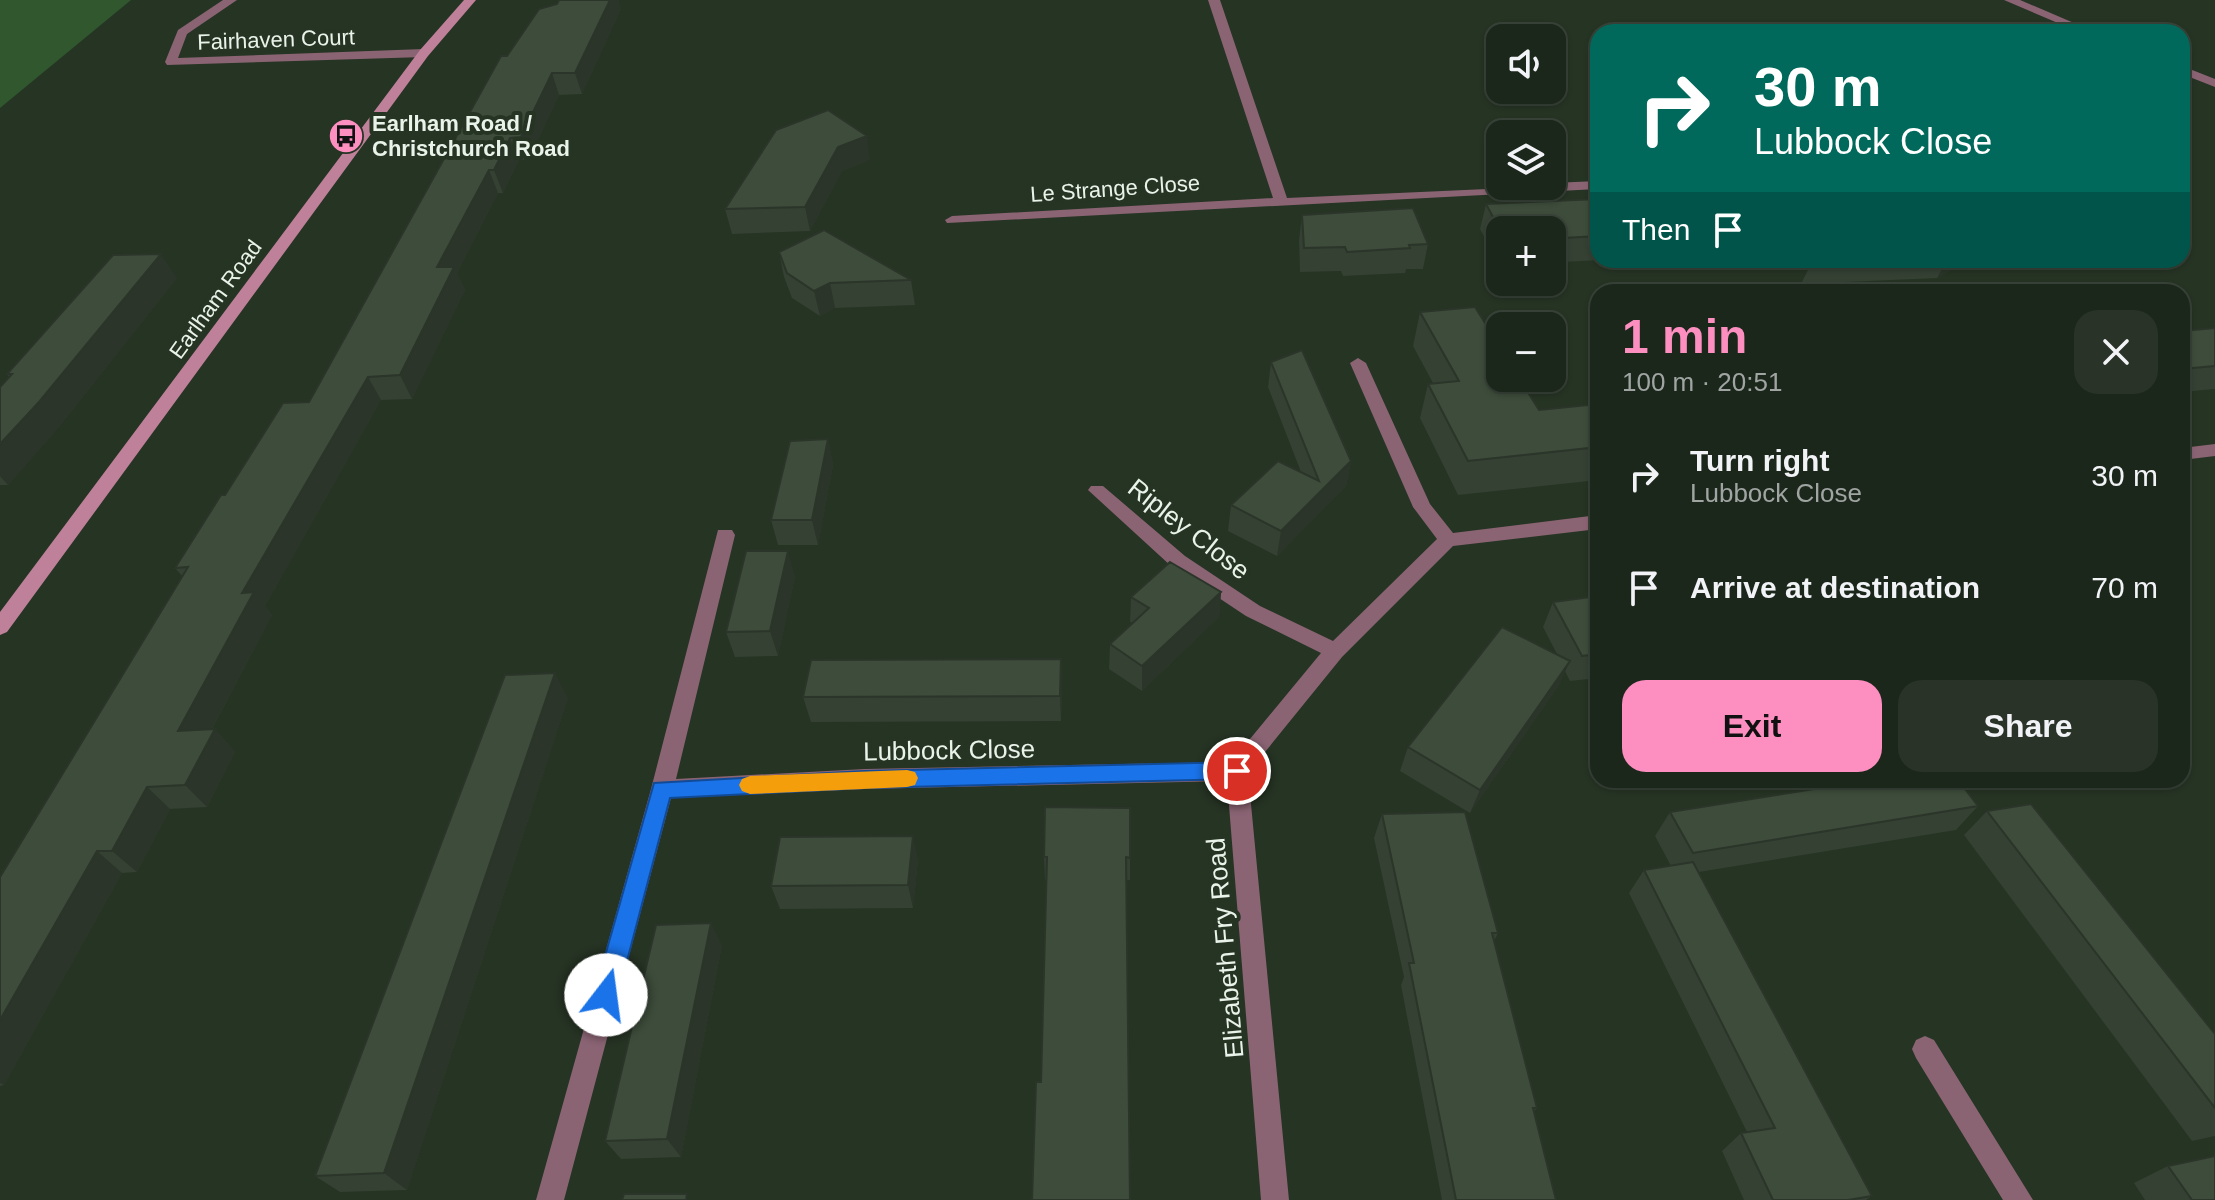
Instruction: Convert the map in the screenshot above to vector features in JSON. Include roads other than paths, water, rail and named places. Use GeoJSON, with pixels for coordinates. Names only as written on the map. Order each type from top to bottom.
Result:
{"type":"FeatureCollection","features":[{"type":"Feature","properties":{"kind":"main road","name":"Earlham Road"},"geometry":{"type":"LineString","coordinates":[[0,627],[424,53],[470,0]]}},
{"type":"Feature","properties":{"kind":"street","name":"Fairhaven Court"},"geometry":{"type":"LineString","coordinates":[[231,0],[182,32],[171,62],[424,53]]}},
{"type":"Feature","properties":{"kind":"street"},"geometry":{"type":"LineString","coordinates":[[1214,0],[1281,200]]}},
{"type":"Feature","properties":{"kind":"street"},"geometry":{"type":"LineString","coordinates":[[2010,0],[2069,24]]}},
{"type":"Feature","properties":{"kind":"street"},"geometry":{"type":"LineString","coordinates":[[2190,73],[2215,83]]}},
{"type":"Feature","properties":{"kind":"street","name":"Le Strange Close"},"geometry":{"type":"LineString","coordinates":[[952,220],[1590,185]]}},
{"type":"Feature","properties":{"kind":"street"},"geometry":{"type":"LineString","coordinates":[[1358,363],[1422,507],[1448,540]]}},
{"type":"Feature","properties":{"kind":"street"},"geometry":{"type":"LineString","coordinates":[[2190,453],[2215,450]]}},
{"type":"Feature","properties":{"kind":"street","name":"Ripley Close"},"geometry":{"type":"LineString","coordinates":[[1097,490],[1190,569],[1253,611],[1335,651]]}},
{"type":"Feature","properties":{"kind":"street"},"geometry":{"type":"LineString","coordinates":[[1237,771],[1335,651],[1448,540],[1590,523]]}},
{"type":"Feature","properties":{"kind":"street"},"geometry":{"type":"LineString","coordinates":[[550,1200],[662,789],[725,535]]}},
{"type":"Feature","properties":{"kind":"street","name":"Lubbock Close"},"geometry":{"type":"LineString","coordinates":[[662,789],[865,779],[1237,771]]}},
{"type":"Feature","properties":{"kind":"street","name":"Elizabeth Fry Road"},"geometry":{"type":"LineString","coordinates":[[1237,771],[1275,1200]]}},
{"type":"Feature","properties":{"kind":"street"},"geometry":{"type":"LineString","coordinates":[[1925,1049],[2019,1200]]}},
{"type":"Feature","properties":{"kind":"place","name":"Earlham Road / Christchurch Road"},"geometry":{"type":"Point","coordinates":[346,136]}}]}
